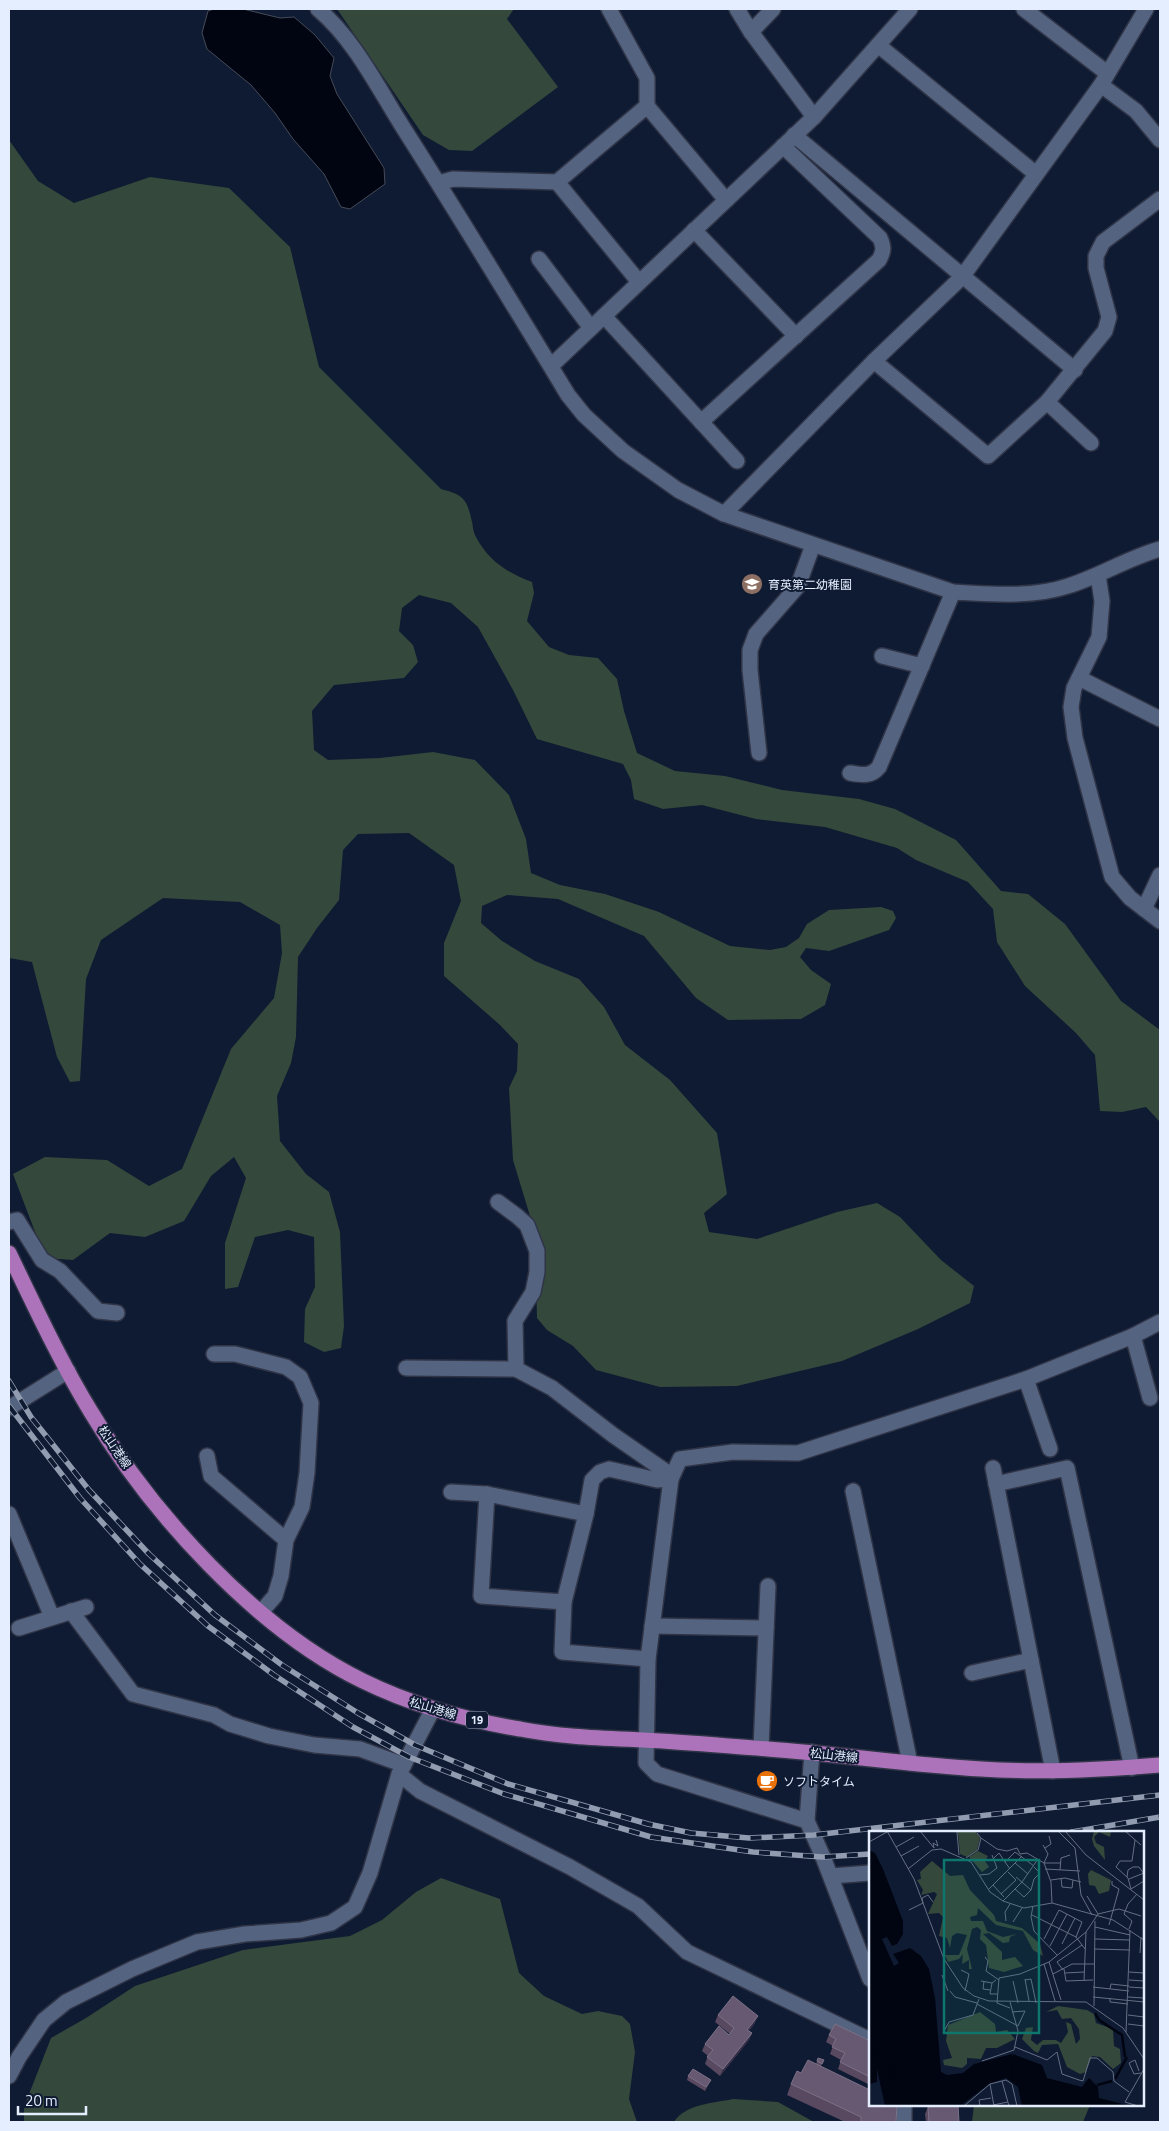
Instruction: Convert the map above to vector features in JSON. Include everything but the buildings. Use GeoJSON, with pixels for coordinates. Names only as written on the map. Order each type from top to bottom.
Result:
{"type":"FeatureCollection","features":[{"type":"Feature","properties":{"kind":"main road","name":"松山港線"},"geometry":{"type":"LineString","coordinates":[[9,1253],[68,1372],[104,1432],[161,1509],[227,1584],[321,1657],[358,1679],[394,1695],[434,1709],[518,1729],[555,1735],[812,1752],[982,1769],[1053,1771],[1160,1765]]}},
{"type":"Feature","properties":{"kind":"street"},"geometry":{"type":"LineString","coordinates":[[318,9],[335,23],[357,54],[568,395],[584,415],[623,451],[678,490],[724,514],[953,592],[988,594],[1034,593],[1066,587],[1098,576],[1142,554],[1160,550]]}},
{"type":"Feature","properties":{"kind":"street"},"geometry":{"type":"LineString","coordinates":[[609,9],[647,78],[647,106],[726,200]]}},
{"type":"Feature","properties":{"kind":"street"},"geometry":{"type":"LineString","coordinates":[[737,9],[751,32],[814,117]]}},
{"type":"Feature","properties":{"kind":"street"},"geometry":{"type":"LineString","coordinates":[[751,32],[773,9]]}},
{"type":"Feature","properties":{"kind":"street"},"geometry":{"type":"LineString","coordinates":[[551,366],[814,117],[910,9]]}},
{"type":"Feature","properties":{"kind":"street"},"geometry":{"type":"LineString","coordinates":[[1024,9],[1104,79],[1136,111],[1160,140]]}},
{"type":"Feature","properties":{"kind":"street"},"geometry":{"type":"LineString","coordinates":[[724,514],[874,361],[962,277],[1104,79],[1146,9]]}},
{"type":"Feature","properties":{"kind":"street"},"geometry":{"type":"LineString","coordinates":[[878,45],[1036,174]]}},
{"type":"Feature","properties":{"kind":"street"},"geometry":{"type":"LineString","coordinates":[[439,184],[453,179],[557,182],[647,106]]}},
{"type":"Feature","properties":{"kind":"street"},"geometry":{"type":"LineString","coordinates":[[788,141],[962,277],[1075,370]]}},
{"type":"Feature","properties":{"kind":"street"},"geometry":{"type":"LineString","coordinates":[[701,422],[879,260],[883,254],[884,246],[880,238],[788,141]]}},
{"type":"Feature","properties":{"kind":"street"},"geometry":{"type":"LineString","coordinates":[[557,182],[639,282]]}},
{"type":"Feature","properties":{"kind":"street"},"geometry":{"type":"LineString","coordinates":[[874,361],[988,456],[1047,402],[1105,331],[1109,317],[1096,268],[1096,256],[1103,242],[1160,199]]}},
{"type":"Feature","properties":{"kind":"street"},"geometry":{"type":"LineString","coordinates":[[694,230],[796,336]]}},
{"type":"Feature","properties":{"kind":"street"},"geometry":{"type":"LineString","coordinates":[[539,258],[591,328]]}},
{"type":"Feature","properties":{"kind":"street"},"geometry":{"type":"LineString","coordinates":[[604,316],[737,460]]}},
{"type":"Feature","properties":{"kind":"street"},"geometry":{"type":"LineString","coordinates":[[1047,402],[1091,443]]}},
{"type":"Feature","properties":{"kind":"street"},"geometry":{"type":"LineString","coordinates":[[759,753],[750,670],[750,650],[756,634],[798,586],[813,545]]}},
{"type":"Feature","properties":{"kind":"street"},"geometry":{"type":"LineString","coordinates":[[1098,576],[1102,601],[1099,637],[1074,688],[1071,707],[1075,738],[1112,877],[1130,898],[1160,922]]}},
{"type":"Feature","properties":{"kind":"street"},"geometry":{"type":"LineString","coordinates":[[850,773],[865,776],[874,773],[880,767],[953,592]]}},
{"type":"Feature","properties":{"kind":"street"},"geometry":{"type":"LineString","coordinates":[[882,656],[922,666]]}},
{"type":"Feature","properties":{"kind":"street"},"geometry":{"type":"LineString","coordinates":[[1079,678],[1160,719]]}},
{"type":"Feature","properties":{"kind":"street"},"geometry":{"type":"LineString","coordinates":[[1144,908],[1160,875]]}},
{"type":"Feature","properties":{"kind":"street"},"geometry":{"type":"LineString","coordinates":[[498,1202],[527,1225],[537,1251],[537,1272],[533,1292],[515,1321],[516,1369]]}},
{"type":"Feature","properties":{"kind":"street"},"geometry":{"type":"LineString","coordinates":[[9,1222],[17,1220],[42,1260],[60,1271],[98,1311],[118,1312]]}},
{"type":"Feature","properties":{"kind":"street"},"geometry":{"type":"LineString","coordinates":[[808,1821],[657,1774],[646,1763],[648,1659],[671,1478],[680,1459],[733,1452],[798,1453],[1026,1379],[1133,1336],[1160,1322]]}},
{"type":"Feature","properties":{"kind":"street"},"geometry":{"type":"LineString","coordinates":[[1133,1336],[1150,1398]]}},
{"type":"Feature","properties":{"kind":"street"},"geometry":{"type":"LineString","coordinates":[[214,1354],[235,1354],[286,1367],[300,1377],[311,1403],[307,1473],[302,1507],[286,1540],[281,1576],[275,1596],[261,1612]]}},
{"type":"Feature","properties":{"kind":"street"},"geometry":{"type":"LineString","coordinates":[[406,1368],[516,1369],[552,1388],[613,1435],[665,1471],[671,1478]]}},
{"type":"Feature","properties":{"kind":"street"},"geometry":{"type":"LineString","coordinates":[[9,1408],[68,1372]]}},
{"type":"Feature","properties":{"kind":"street"},"geometry":{"type":"LineString","coordinates":[[1026,1379],[1050,1449]]}},
{"type":"Feature","properties":{"kind":"street"},"geometry":{"type":"LineString","coordinates":[[207,1456],[211,1476],[286,1540]]}},
{"type":"Feature","properties":{"kind":"street"},"geometry":{"type":"LineString","coordinates":[[993,1468],[1053,1771]]}},
{"type":"Feature","properties":{"kind":"street"},"geometry":{"type":"LineString","coordinates":[[996,1484],[1067,1468],[1132,1768]]}},
{"type":"Feature","properties":{"kind":"street"},"geometry":{"type":"LineString","coordinates":[[648,1659],[562,1652],[564,1602],[586,1514],[592,1480],[600,1472],[608,1470],[657,1480],[671,1478]]}},
{"type":"Feature","properties":{"kind":"street"},"geometry":{"type":"LineString","coordinates":[[854,1490],[910,1763]]}},
{"type":"Feature","properties":{"kind":"street"},"geometry":{"type":"LineString","coordinates":[[451,1492],[487,1494],[586,1514]]}},
{"type":"Feature","properties":{"kind":"street"},"geometry":{"type":"LineString","coordinates":[[487,1494],[481,1596],[564,1602]]}},
{"type":"Feature","properties":{"kind":"street"},"geometry":{"type":"LineString","coordinates":[[9,1514],[52,1618]]}},
{"type":"Feature","properties":{"kind":"street"},"geometry":{"type":"LineString","coordinates":[[761,1748],[768,1586]]}},
{"type":"Feature","properties":{"kind":"street"},"geometry":{"type":"LineString","coordinates":[[19,1628],[86,1607]]}},
{"type":"Feature","properties":{"kind":"street"},"geometry":{"type":"LineString","coordinates":[[71,1611],[133,1694],[214,1715],[230,1724],[269,1736],[314,1745],[360,1749],[401,1770],[428,1795],[570,1867],[638,1906],[688,1952],[869,2040]]}},
{"type":"Feature","properties":{"kind":"street"},"geometry":{"type":"LineString","coordinates":[[652,1626],[766,1628]]}},
{"type":"Feature","properties":{"kind":"street"},"geometry":{"type":"LineString","coordinates":[[972,1673],[1031,1660]]}},
{"type":"Feature","properties":{"kind":"street"},"geometry":{"type":"LineString","coordinates":[[9,2076],[19,2057],[44,2020],[66,2002],[132,1968],[197,1942],[245,1934],[301,1930],[331,1923],[354,1907],[370,1873],[401,1770],[434,1709]]}},
{"type":"Feature","properties":{"kind":"street"},"geometry":{"type":"LineString","coordinates":[[812,1752],[808,1821],[869,1976]]}},
{"type":"Feature","properties":{"kind":"street"},"geometry":{"type":"LineString","coordinates":[[831,1876],[869,1873]]}},
{"type":"Feature","properties":{"kind":"street"},"geometry":{"type":"LineString","coordinates":[[904,2106],[904,2122]]}},
{"type":"Feature","properties":{"kind":"green space"},"geometry":{"type":"Polygon","coordinates":[[[337,9],[514,9],[507,19],[558,87],[472,151],[449,150],[423,135],[337,9]]]}},
{"type":"Feature","properties":{"kind":"green space"},"geometry":{"type":"Polygon","coordinates":[[[9,140],[38,181],[74,203],[150,177],[229,188],[290,247],[319,367],[441,489],[454,493],[463,499],[470,514],[475,535],[487,553],[506,570],[532,582],[534,593],[527,621],[549,647],[569,655],[598,658],[617,679],[624,711],[637,753],[675,771],[725,776],[782,790],[859,799],[895,809],[956,840],[1001,891],[1028,894],[1065,924],[1121,1001],[1160,1030],[1160,1122],[1146,1107],[1122,1112],[1100,1111],[1095,1055],[1076,1033],[1025,986],[997,942],[993,909],[968,882],[916,860],[897,848],[825,827],[756,819],[702,805],[663,809],[634,799],[631,780],[623,764],[537,739],[513,690],[478,627],[451,603],[419,595],[402,608],[399,631],[413,645],[418,662],[404,678],[334,685],[312,711],[314,750],[328,760],[380,758],[433,752],[475,760],[509,795],[526,839],[531,873],[560,885],[605,894],[659,912],[730,946],[770,950],[786,947],[799,938],[807,924],[829,910],[881,907],[893,911],[896,918],[889,930],[829,951],[806,948],[800,957],[811,970],[831,984],[825,1005],[801,1019],[728,1020],[696,998],[644,936],[558,899],[507,895],[482,906],[481,923],[502,941],[535,961],[579,979],[604,1007],[625,1045],[670,1080],[717,1133],[727,1194],[704,1213],[709,1232],[757,1239],[837,1212],[877,1203],[900,1217],[941,1260],[974,1286],[970,1303],[918,1329],[842,1361],[737,1386],[660,1387],[596,1370],[573,1346],[547,1330],[537,1318],[535,1243],[530,1216],[513,1160],[509,1088],[517,1071],[518,1044],[500,1025],[444,976],[444,943],[461,901],[454,865],[409,833],[358,834],[343,850],[339,900],[317,928],[298,957],[296,1037],[291,1063],[277,1096],[280,1141],[306,1174],[329,1192],[340,1232],[344,1326],[341,1348],[324,1352],[304,1342],[305,1309],[315,1287],[314,1237],[288,1230],[255,1237],[238,1287],[225,1289],[225,1243],[246,1178],[234,1157],[211,1176],[184,1221],[145,1237],[110,1233],[73,1260],[45,1258],[13,1174],[45,1157],[107,1160],[149,1186],[182,1169],[231,1049],[274,998],[282,953],[280,925],[240,902],[163,898],[101,940],[86,979],[80,1081],[70,1082],[57,1057],[32,962],[9,958],[9,140]]]}},
{"type":"Feature","properties":{"kind":"green space"},"geometry":{"type":"Polygon","coordinates":[[[441,1878],[500,1899],[519,1973],[544,1996],[582,2014],[598,2011],[622,2016],[630,2024],[635,2052],[629,2099],[637,2122],[24,2122],[24,2107],[51,2038],[135,1986],[243,1950],[350,1936],[382,1920],[416,1892],[441,1878]]]}},
{"type":"Feature","properties":{"kind":"green space"},"geometry":{"type":"Polygon","coordinates":[[[733,2099],[778,2102],[814,2122],[674,2122],[685,2111],[692,2108],[733,2099]]]}},
{"type":"Feature","properties":{"kind":"green space"},"geometry":{"type":"Polygon","coordinates":[[[974,2106],[1090,2106],[1083,2122],[972,2122],[974,2106]]]}},
{"type":"Feature","properties":{"kind":"shaded area"},"geometry":{"type":"Polygon","coordinates":[[[214,9],[243,9],[280,18],[294,17],[315,35],[334,58],[330,76],[337,94],[384,168],[385,184],[350,209],[341,207],[324,174],[293,139],[275,113],[251,85],[207,49],[202,33],[208,11],[214,9]]]}},
{"type":"Feature","properties":{"kind":"railway"},"geometry":{"type":"LineString","coordinates":[[9,1381],[31,1417],[89,1490],[149,1554],[215,1615],[282,1665],[358,1713],[415,1745],[508,1784],[648,1824],[691,1833],[749,1838],[814,1835],[1160,1795]]}},
{"type":"Feature","properties":{"kind":"railway"},"geometry":{"type":"LineString","coordinates":[[9,1406],[80,1498],[140,1564],[208,1626],[274,1675],[353,1727],[409,1757],[504,1794],[651,1837],[753,1852],[823,1857],[869,1854]]}},
{"type":"Feature","properties":{"kind":"railway"},"geometry":{"type":"LineString","coordinates":[[1078,1831],[1160,1817]]}},
{"type":"Feature","properties":{"kind":"place","name":"育英第二幼稚園"},"geometry":{"type":"Point","coordinates":[752,584]}},
{"type":"Feature","properties":{"kind":"place","name":"ソフトタイム"},"geometry":{"type":"Point","coordinates":[767,1781]}}]}
